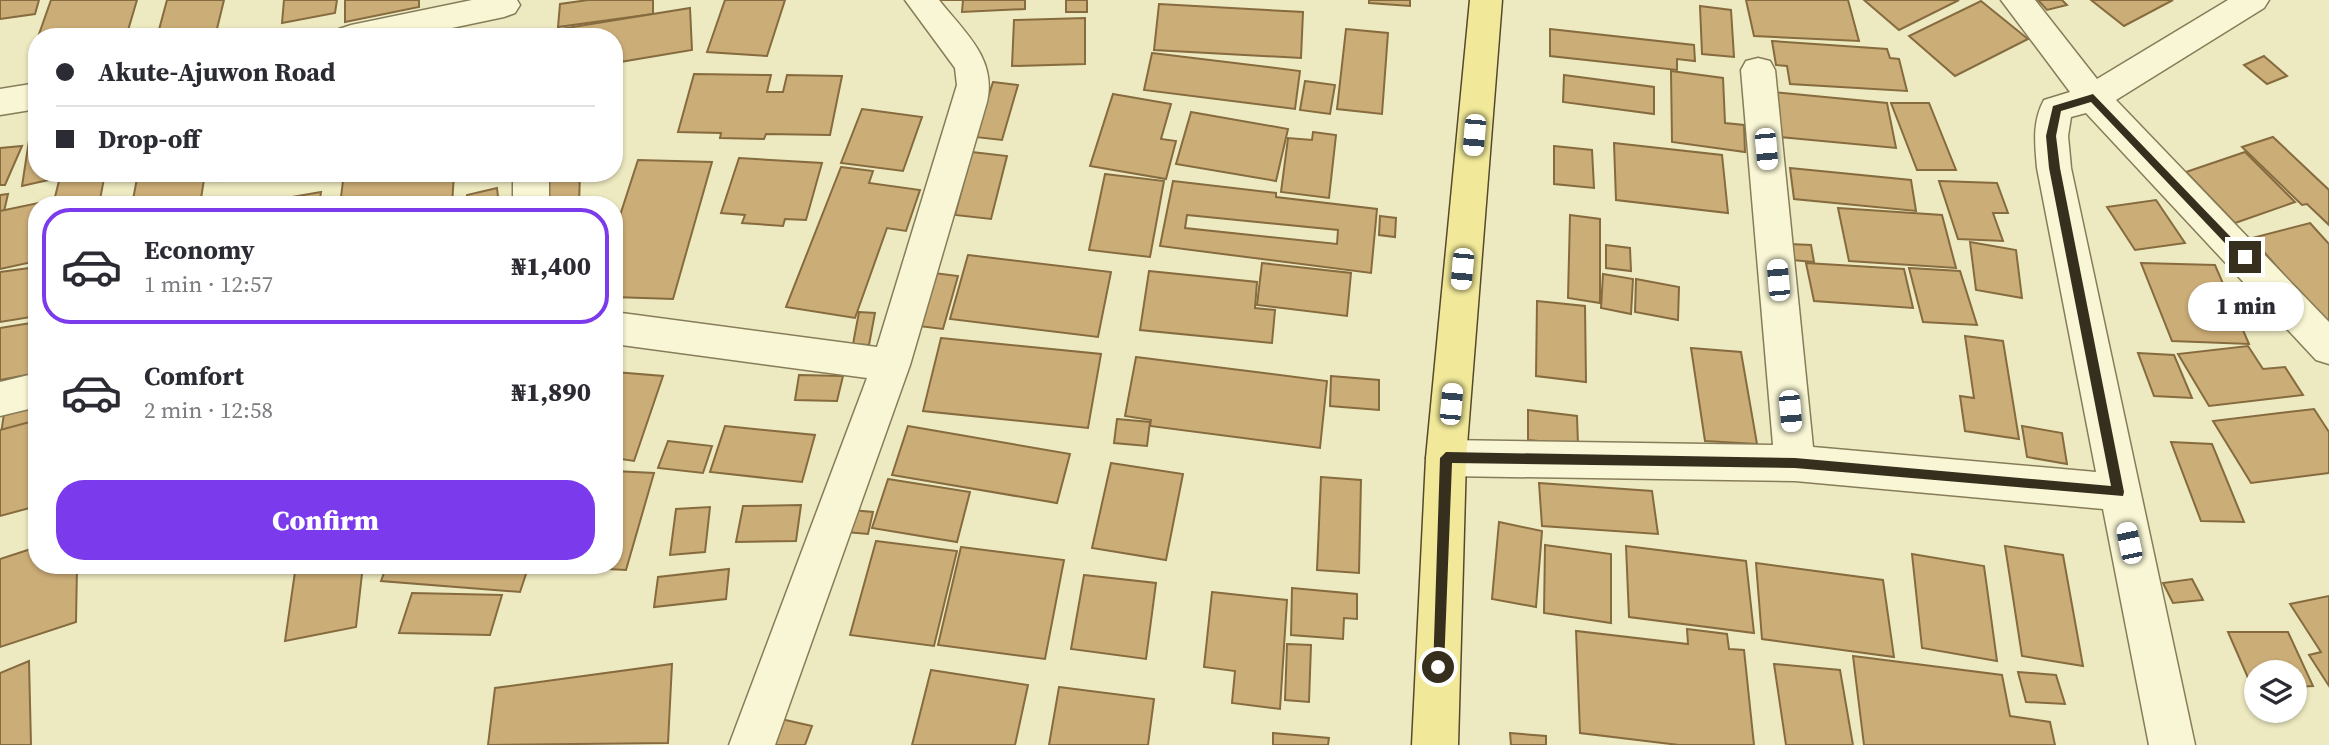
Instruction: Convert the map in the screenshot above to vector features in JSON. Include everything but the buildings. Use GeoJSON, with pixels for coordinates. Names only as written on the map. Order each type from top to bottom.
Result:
{"type":"FeatureCollection","features":[{"type":"Feature","properties":{"kind":"main road"},"geometry":{"type":"LineString","coordinates":[[1434,745],[1446,458],[1486,0]]}},
{"type":"Feature","properties":{"kind":"street"},"geometry":{"type":"LineString","coordinates":[[752,745],[891,365],[974,85],[971,65],[922,0]]}},
{"type":"Feature","properties":{"kind":"street"},"geometry":{"type":"LineString","coordinates":[[2017,0],[2093,98],[2329,348]]}},
{"type":"Feature","properties":{"kind":"street"},"geometry":{"type":"LineString","coordinates":[[2172,745],[2118,492],[2054,168],[2051,136],[2056,109],[2093,98],[2253,0]]}},
{"type":"Feature","properties":{"kind":"street"},"geometry":{"type":"LineString","coordinates":[[391,28],[503,3],[507,28]]}},
{"type":"Feature","properties":{"kind":"street"},"geometry":{"type":"LineString","coordinates":[[1758,71],[1795,463]]}},
{"type":"Feature","properties":{"kind":"street"},"geometry":{"type":"LineString","coordinates":[[0,102],[28,97]]}},
{"type":"Feature","properties":{"kind":"street"},"geometry":{"type":"LineString","coordinates":[[623,329],[891,365]]}},
{"type":"Feature","properties":{"kind":"street"},"geometry":{"type":"LineString","coordinates":[[0,399],[28,392]]}},
{"type":"Feature","properties":{"kind":"street"},"geometry":{"type":"LineString","coordinates":[[1446,458],[1795,463],[2118,492]]}},
{"type":"Feature","properties":{"kind":"route"},"geometry":{"type":"LineString","coordinates":[[1438,667],[1446,458],[1795,463],[2118,492],[2054,168],[2051,136],[2056,109],[2093,98],[2245,257]]}}]}
